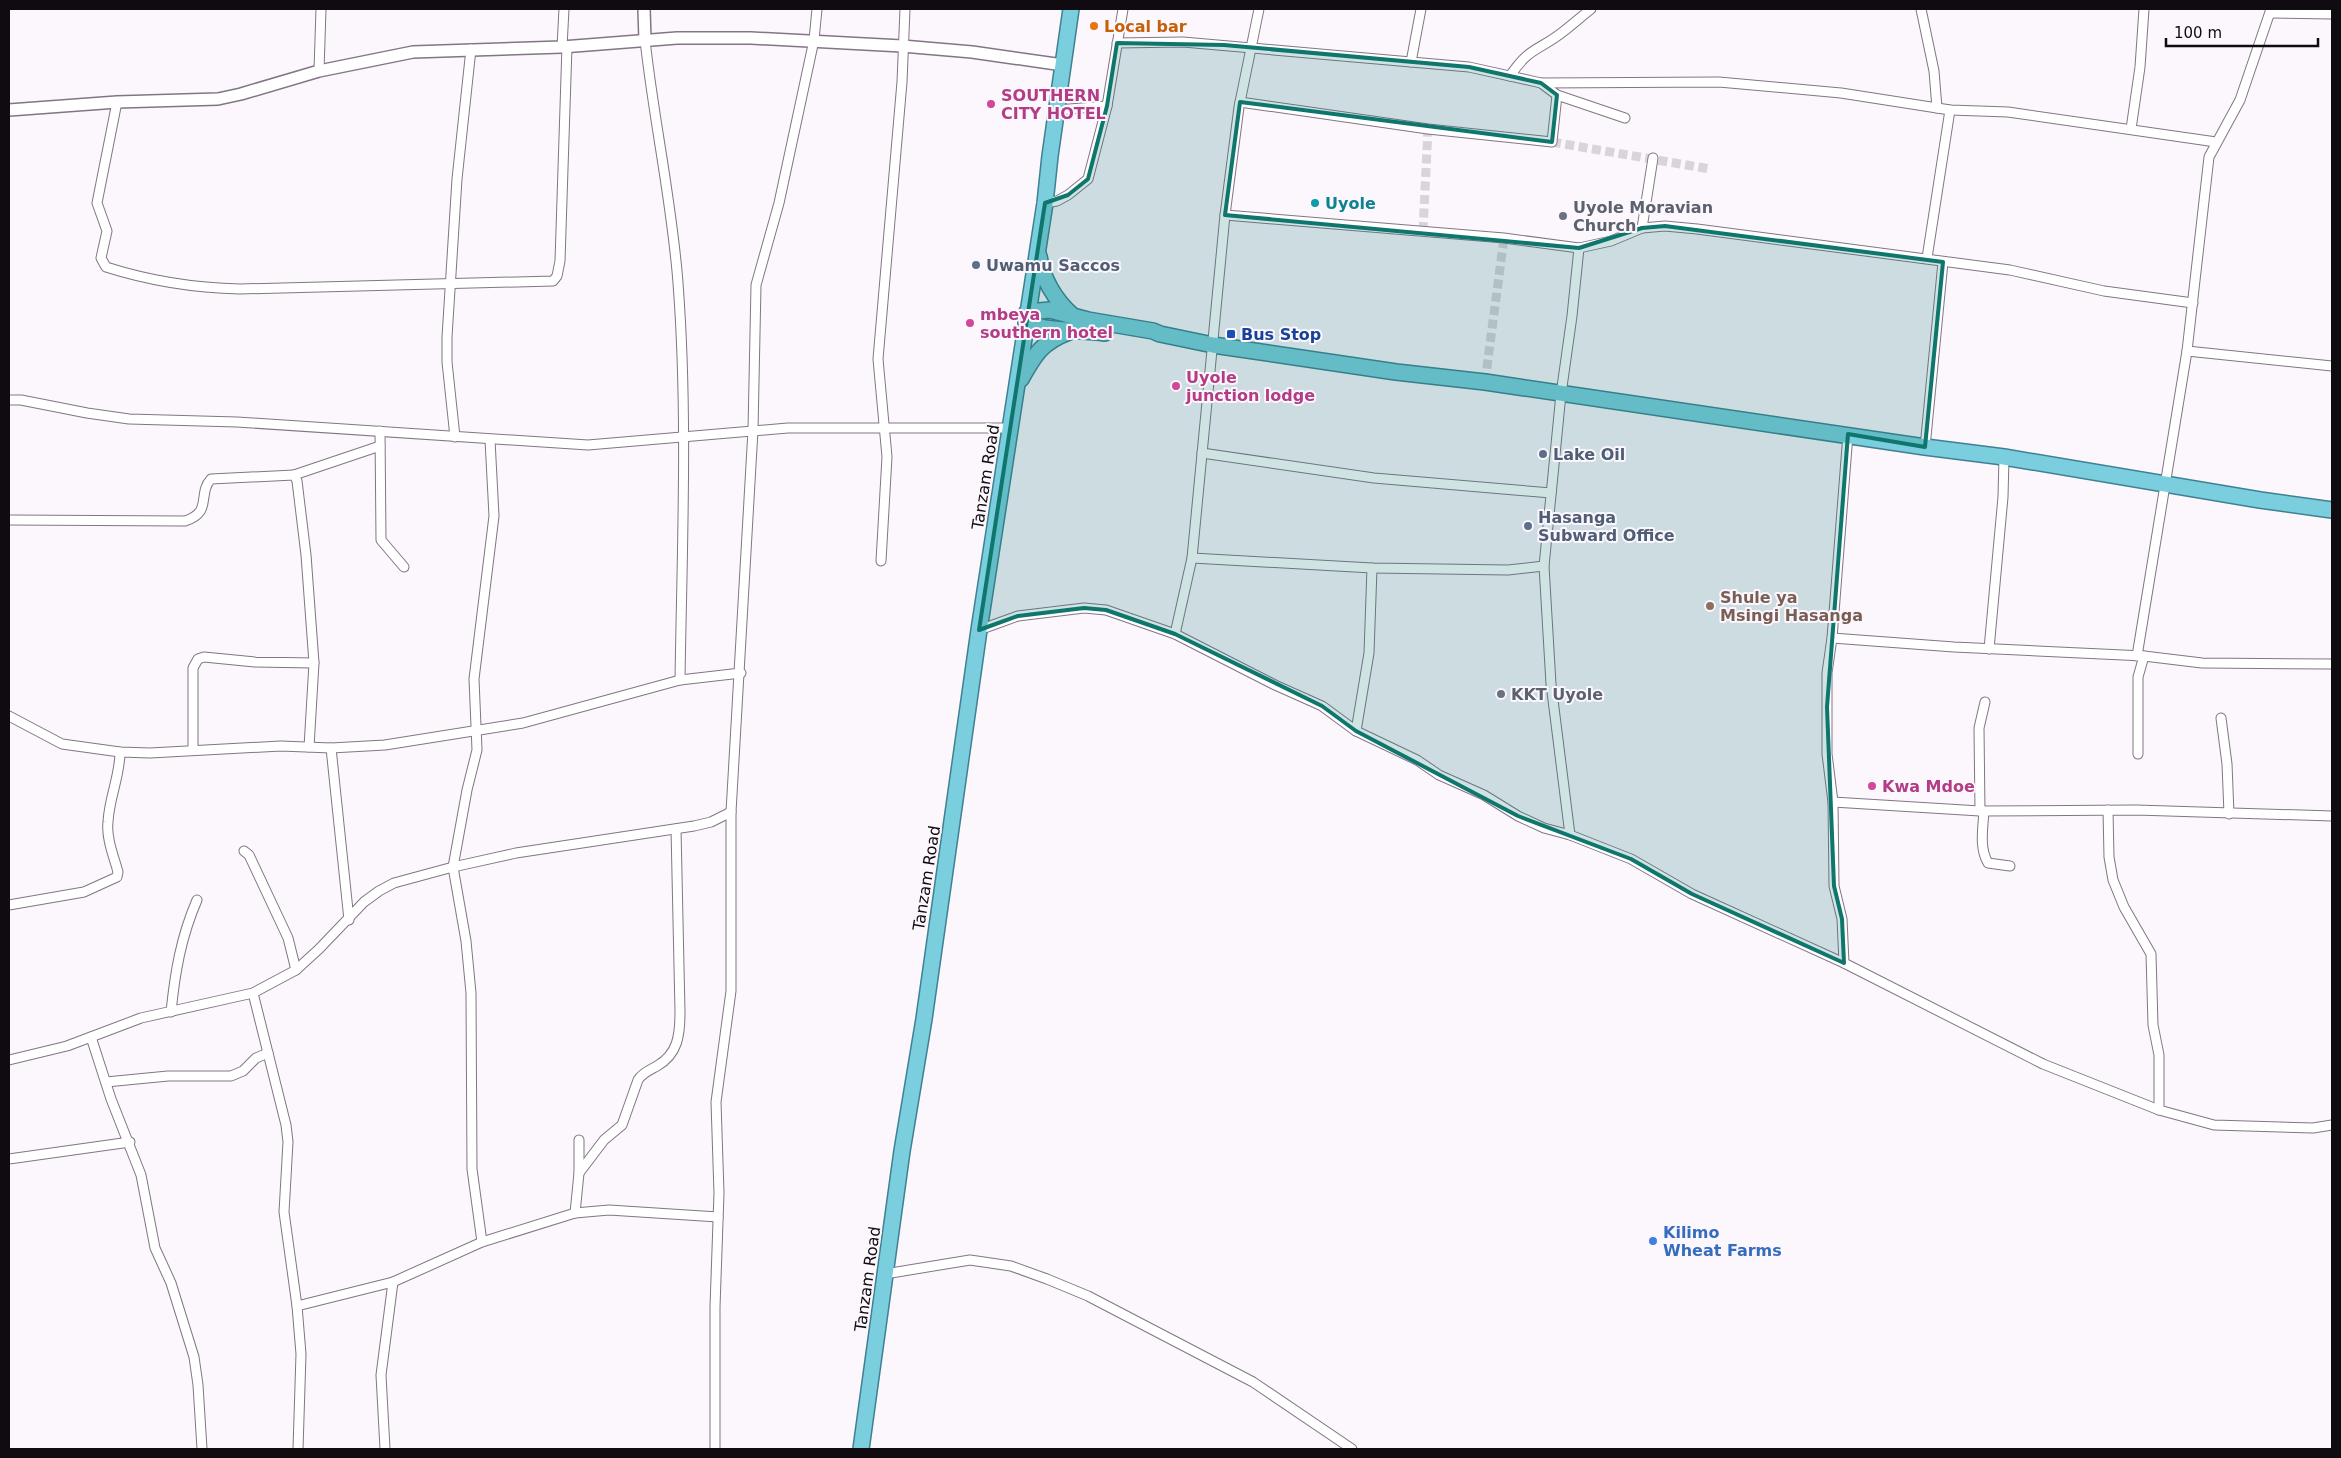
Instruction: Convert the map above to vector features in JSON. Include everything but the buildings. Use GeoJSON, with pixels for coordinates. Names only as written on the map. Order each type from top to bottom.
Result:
{"type":"FeatureCollection","features":[{"type":"Feature","properties":{"kind":"highway","name":"Tanzam Road"},"geometry":{"type":"LineString","coordinates":[[861,1449],[979,630],[1045,203],[1071,9]]}},
{"type":"Feature","properties":{"kind":"highway"},"geometry":{"type":"LineString","coordinates":[[1038,249],[1040,268],[1063,307],[1076,323]]}},
{"type":"Feature","properties":{"kind":"highway"},"geometry":{"type":"LineString","coordinates":[[1027,317],[1046,329],[1076,323],[1153,331],[1213,345],[1848,434],[1925,447],[2004,456],[2332,510]]}},
{"type":"Feature","properties":{"kind":"highway"},"geometry":{"type":"LineString","coordinates":[[1017,387],[1037,352],[1076,323]]}},
{"type":"Feature","properties":{"kind":"street"},"geometry":{"type":"LineString","coordinates":[[319,71],[321,9]]}},
{"type":"Feature","properties":{"kind":"street"},"geometry":{"type":"LineString","coordinates":[[117,102],[97,204],[107,231],[101,258],[106,267],[146,278],[203,288],[240,289],[552,281],[557,276],[560,262],[564,9]]}},
{"type":"Feature","properties":{"kind":"street"},"geometry":{"type":"LineString","coordinates":[[644,9],[645,40],[656,127],[675,249],[682,348],[684,436],[680,680]]}},
{"type":"Feature","properties":{"kind":"street"},"geometry":{"type":"LineString","coordinates":[[715,1449],[715,1307],[718,1217],[716,1102],[731,991],[731,812],[741,673],[753,430],[756,285],[779,203],[814,40],[817,9]]}},
{"type":"Feature","properties":{"kind":"street"},"geometry":{"type":"LineString","coordinates":[[881,561],[887,472],[886,428],[878,359],[902,82],[905,9]]}},
{"type":"Feature","properties":{"kind":"street"},"geometry":{"type":"LineString","coordinates":[[1045,203],[1057,201],[1068,195],[1088,179],[1107,106],[1123,9]]}},
{"type":"Feature","properties":{"kind":"street"},"geometry":{"type":"LineString","coordinates":[[1175,634],[1192,558],[1225,215],[1240,102],[1259,9]]}},
{"type":"Feature","properties":{"kind":"street"},"geometry":{"type":"LineString","coordinates":[[1411,62],[1421,9]]}},
{"type":"Feature","properties":{"kind":"street"},"geometry":{"type":"LineString","coordinates":[[1510,76],[1522,58],[1531,50],[1563,32],[1578,14],[1591,9]]}},
{"type":"Feature","properties":{"kind":"street"},"geometry":{"type":"LineString","coordinates":[[1921,9],[1934,72],[1937,108]]}},
{"type":"Feature","properties":{"kind":"street"},"geometry":{"type":"LineString","coordinates":[[2131,129],[2140,67],[2144,9]]}},
{"type":"Feature","properties":{"kind":"street"},"geometry":{"type":"LineString","coordinates":[[2138,754],[2138,677],[2140,656],[2187,351],[2209,157],[2240,100],[2271,11],[2332,14]]}},
{"type":"Feature","properties":{"kind":"street"},"geometry":{"type":"LineString","coordinates":[[9,110],[117,102],[218,99],[319,71],[390,56],[471,49],[564,47],[645,40],[724,37],[814,40],[972,52],[1063,65]]}},
{"type":"Feature","properties":{"kind":"street"},"geometry":{"type":"LineString","coordinates":[[1117,44],[1183,42],[1469,67],[1540,83],[1719,82],[1841,94],[1950,110],[2008,112],[2216,142]]}},
{"type":"Feature","properties":{"kind":"street"},"geometry":{"type":"LineString","coordinates":[[455,437],[447,362],[450,284],[457,179],[471,49]]}},
{"type":"Feature","properties":{"kind":"street"},"geometry":{"type":"LineString","coordinates":[[1540,83],[1557,95],[1625,118]]}},
{"type":"Feature","properties":{"kind":"street"},"geometry":{"type":"LineString","coordinates":[[1240,102],[1428,128],[1552,142],[1557,95]]}},
{"type":"Feature","properties":{"kind":"street"},"geometry":{"type":"LineString","coordinates":[[1056,110],[1107,106]]}},
{"type":"Feature","properties":{"kind":"street"},"geometry":{"type":"LineString","coordinates":[[1927,258],[1950,110]]}},
{"type":"Feature","properties":{"kind":"street"},"geometry":{"type":"LineString","coordinates":[[1642,228],[1653,158]]}},
{"type":"Feature","properties":{"kind":"street"},"geometry":{"type":"LineString","coordinates":[[1225,215],[1504,238],[1579,248],[1611,241],[1642,228],[1665,226],[1697,228],[2010,270],[2104,291],[2193,303]]}},
{"type":"Feature","properties":{"kind":"street"},"geometry":{"type":"LineString","coordinates":[[1570,835],[1551,684],[1544,566],[1560,394],[1572,316],[1579,248]]}},
{"type":"Feature","properties":{"kind":"street"},"geometry":{"type":"LineString","coordinates":[[1925,447],[1943,262]]}},
{"type":"Feature","properties":{"kind":"street"},"geometry":{"type":"LineString","coordinates":[[2187,351],[2332,366]]}},
{"type":"Feature","properties":{"kind":"street"},"geometry":{"type":"LineString","coordinates":[[9,400],[22,400],[129,419],[237,422],[588,445],[753,430],[826,427],[1011,428]]}},
{"type":"Feature","properties":{"kind":"street"},"geometry":{"type":"LineString","coordinates":[[380,431],[381,540],[404,567]]}},
{"type":"Feature","properties":{"kind":"street"},"geometry":{"type":"LineString","coordinates":[[1844,963],[1842,919],[1834,886],[1833,802],[1827,754],[1827,707],[1828,673],[1848,434]]}},
{"type":"Feature","properties":{"kind":"street"},"geometry":{"type":"LineString","coordinates":[[482,1242],[472,1169],[471,993],[466,940],[453,867],[467,790],[477,750],[478,730],[474,679],[494,516],[490,440]]}},
{"type":"Feature","properties":{"kind":"street"},"geometry":{"type":"LineString","coordinates":[[9,520],[185,521],[195,518],[201,512],[207,483],[211,479],[294,475],[380,446]]}},
{"type":"Feature","properties":{"kind":"street"},"geometry":{"type":"LineString","coordinates":[[1202,453],[1374,478],[1551,493]]}},
{"type":"Feature","properties":{"kind":"street"},"geometry":{"type":"LineString","coordinates":[[1989,649],[2003,497],[2004,456]]}},
{"type":"Feature","properties":{"kind":"street"},"geometry":{"type":"LineString","coordinates":[[294,475],[297,481],[306,555],[314,663],[309,747]]}},
{"type":"Feature","properties":{"kind":"street"},"geometry":{"type":"LineString","coordinates":[[1192,558],[1372,568],[1508,570],[1544,566]]}},
{"type":"Feature","properties":{"kind":"street"},"geometry":{"type":"LineString","coordinates":[[1356,731],[1369,653],[1372,568]]}},
{"type":"Feature","properties":{"kind":"street"},"geometry":{"type":"LineString","coordinates":[[979,630],[1018,616],[1084,608],[1106,610],[1175,634],[1274,685],[1322,706],[1356,731],[1417,760],[1439,775],[1484,796],[1526,820],[1630,859],[1692,894],[1844,963],[2043,1064],[2158,1110],[2214,1125],[2313,1128],[2332,1125]]}},
{"type":"Feature","properties":{"kind":"street"},"geometry":{"type":"LineString","coordinates":[[1832,638],[1989,649],[2140,656],[2202,663],[2332,664]]}},
{"type":"Feature","properties":{"kind":"street"},"geometry":{"type":"LineString","coordinates":[[193,750],[193,668],[198,659],[204,657],[255,662],[314,663]]}},
{"type":"Feature","properties":{"kind":"street"},"geometry":{"type":"LineString","coordinates":[[9,716],[62,744],[120,752],[332,748],[385,745],[523,723],[680,680],[741,673]]}},
{"type":"Feature","properties":{"kind":"street"},"geometry":{"type":"LineString","coordinates":[[1985,702],[1979,728],[1982,838],[1985,858],[1988,863],[1994,865],[2010,866]]}},
{"type":"Feature","properties":{"kind":"street"},"geometry":{"type":"LineString","coordinates":[[2222,718],[2227,764],[2229,814]]}},
{"type":"Feature","properties":{"kind":"street"},"geometry":{"type":"LineString","coordinates":[[332,748],[349,920]]}},
{"type":"Feature","properties":{"kind":"street"},"geometry":{"type":"LineString","coordinates":[[9,905],[84,892],[117,877],[118,872],[108,833],[108,822],[120,766],[120,752]]}},
{"type":"Feature","properties":{"kind":"street"},"geometry":{"type":"LineString","coordinates":[[1833,802],[1982,811],[2108,810],[2332,816]]}},
{"type":"Feature","properties":{"kind":"street"},"geometry":{"type":"LineString","coordinates":[[2108,810],[2109,857],[2113,880],[2124,906],[2151,954],[2154,1025],[2159,1056],[2158,1110]]}},
{"type":"Feature","properties":{"kind":"street"},"geometry":{"type":"LineString","coordinates":[[9,1060],[68,1046],[122,1024],[253,993],[296,970],[379,891],[394,883],[516,853],[711,822],[731,812]]}},
{"type":"Feature","properties":{"kind":"street"},"geometry":{"type":"LineString","coordinates":[[579,1173],[604,1140],[622,1125],[641,1075],[667,1060],[678,1041],[680,1012],[676,829]]}},
{"type":"Feature","properties":{"kind":"street"},"geometry":{"type":"LineString","coordinates":[[244,851],[248,855],[288,938],[296,970]]}},
{"type":"Feature","properties":{"kind":"street"},"geometry":{"type":"LineString","coordinates":[[171,1012],[176,966],[185,931],[197,900]]}},
{"type":"Feature","properties":{"kind":"street"},"geometry":{"type":"LineString","coordinates":[[253,993],[286,1125],[288,1142],[284,1212],[297,1306],[301,1354],[298,1449]]}},
{"type":"Feature","properties":{"kind":"street"},"geometry":{"type":"LineString","coordinates":[[91,1037],[141,1175],[155,1248],[171,1283],[194,1356],[199,1395],[202,1449]]}},
{"type":"Feature","properties":{"kind":"street"},"geometry":{"type":"LineString","coordinates":[[106,1082],[168,1076],[231,1076],[243,1071],[256,1058],[268,1053]]}},
{"type":"Feature","properties":{"kind":"street"},"geometry":{"type":"LineString","coordinates":[[575,1213],[579,1173],[579,1140]]}},
{"type":"Feature","properties":{"kind":"street"},"geometry":{"type":"LineString","coordinates":[[9,1160],[130,1142]]}},
{"type":"Feature","properties":{"kind":"street"},"geometry":{"type":"LineString","coordinates":[[297,1306],[393,1282],[482,1242],[575,1213],[609,1210],[718,1217]]}},
{"type":"Feature","properties":{"kind":"street"},"geometry":{"type":"LineString","coordinates":[[885,1274],[970,1260],[1011,1266],[1047,1279],[1088,1296],[1253,1382],[1352,1449]]}},
{"type":"Feature","properties":{"kind":"street"},"geometry":{"type":"LineString","coordinates":[[385,1449],[381,1375],[393,1282]]}},
{"type":"Feature","properties":{"kind":"highlighted area"},"geometry":{"type":"Polygon","coordinates":[[[1117,43],[1224,45],[1469,67],[1541,83],[1557,95],[1552,142],[1240,102],[1225,215],[1579,248],[1642,228],[1665,226],[1943,262],[1925,447],[1848,434],[1827,707],[1834,886],[1842,919],[1844,963],[1692,894],[1631,859],[1518,816],[1356,731],[1322,706],[1175,634],[1106,610],[1084,608],[1018,616],[979,630],[1045,203],[1068,195],[1088,179],[1107,106],[1117,43]]]}},
{"type":"Feature","properties":{"kind":"tunnel"},"geometry":{"type":"LineString","coordinates":[[1423,231],[1428,129]]}},
{"type":"Feature","properties":{"kind":"tunnel"},"geometry":{"type":"LineString","coordinates":[[1552,142],[1710,169]]}},
{"type":"Feature","properties":{"kind":"tunnel"},"geometry":{"type":"LineString","coordinates":[[1485,382],[1504,238]]}},
{"type":"Feature","properties":{"kind":"place","name":"Local bar"},"geometry":{"type":"Point","coordinates":[1094,26]}},
{"type":"Feature","properties":{"kind":"place","name":"SOUTHERN CITY HOTEL"},"geometry":{"type":"Point","coordinates":[991,104]}},
{"type":"Feature","properties":{"kind":"place","name":"Uyole"},"geometry":{"type":"Point","coordinates":[1315,203]}},
{"type":"Feature","properties":{"kind":"place","name":"Uyole Moravian Church"},"geometry":{"type":"Point","coordinates":[1563,216]}},
{"type":"Feature","properties":{"kind":"place","name":"Uwamu Saccos"},"geometry":{"type":"Point","coordinates":[976,265]}},
{"type":"Feature","properties":{"kind":"place","name":"mbeya southern hotel"},"geometry":{"type":"Point","coordinates":[970,323]}},
{"type":"Feature","properties":{"kind":"place","name":"Bus Stop"},"geometry":{"type":"Point","coordinates":[1231,334]}},
{"type":"Feature","properties":{"kind":"place","name":"Uyole junction lodge"},"geometry":{"type":"Point","coordinates":[1176,386]}},
{"type":"Feature","properties":{"kind":"place","name":"Lake Oil"},"geometry":{"type":"Point","coordinates":[1543,454]}},
{"type":"Feature","properties":{"kind":"place","name":"Hasanga Subward Office"},"geometry":{"type":"Point","coordinates":[1528,526]}},
{"type":"Feature","properties":{"kind":"place","name":"Shule ya Msingi Hasanga"},"geometry":{"type":"Point","coordinates":[1710,606]}},
{"type":"Feature","properties":{"kind":"place","name":"KKT Uyole"},"geometry":{"type":"Point","coordinates":[1501,694]}},
{"type":"Feature","properties":{"kind":"place","name":"Kwa Mdoe"},"geometry":{"type":"Point","coordinates":[1872,786]}},
{"type":"Feature","properties":{"kind":"place","name":"Kilimo Wheat Farms"},"geometry":{"type":"Point","coordinates":[1653,1241]}}]}
